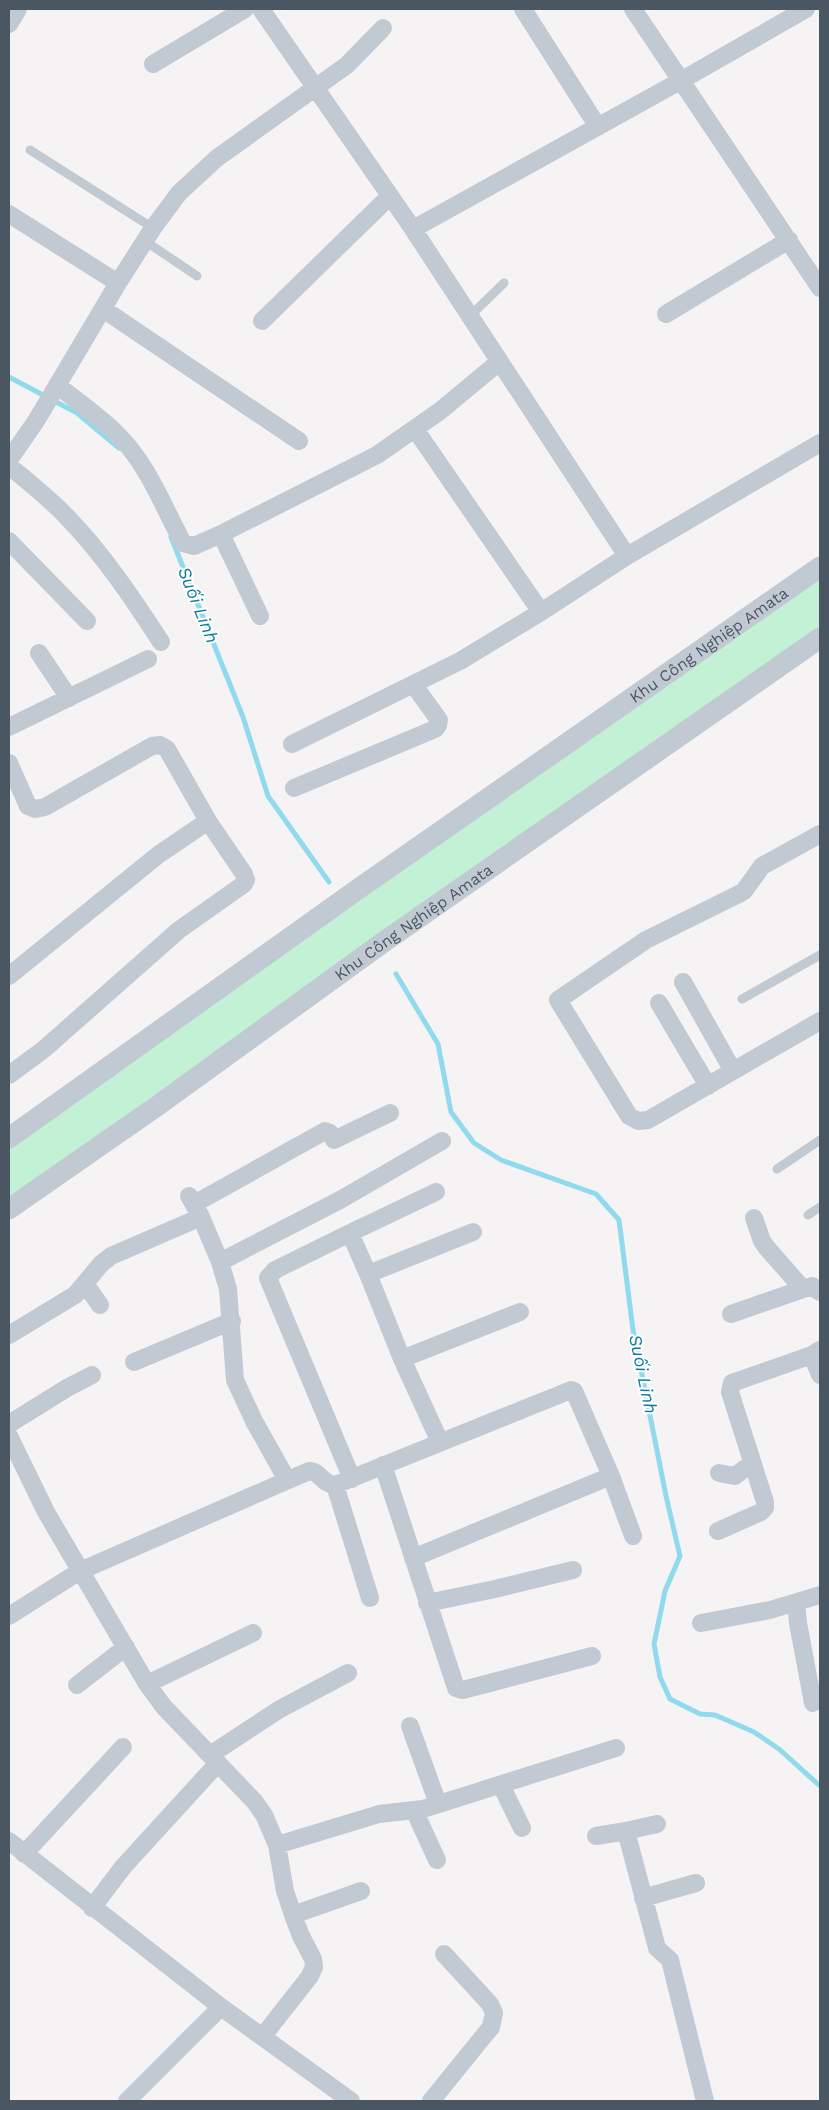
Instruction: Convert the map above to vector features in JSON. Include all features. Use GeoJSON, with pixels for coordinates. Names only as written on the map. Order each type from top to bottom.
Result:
{"type":"FeatureCollection","features":[{"type":"Feature","properties":{"kind":"street"},"geometry":{"type":"LineString","coordinates":[[9,24],[18,9]]}},
{"type":"Feature","properties":{"kind":"street"},"geometry":{"type":"LineString","coordinates":[[153,64],[245,9]]}},
{"type":"Feature","properties":{"kind":"street"},"geometry":{"type":"LineString","coordinates":[[261,9],[389,197],[413,229],[627,556]]}},
{"type":"Feature","properties":{"kind":"street"},"geometry":{"type":"LineString","coordinates":[[523,9],[598,127]]}},
{"type":"Feature","properties":{"kind":"street"},"geometry":{"type":"LineString","coordinates":[[633,9],[820,288]]}},
{"type":"Feature","properties":{"kind":"street"},"geometry":{"type":"LineString","coordinates":[[413,229],[806,9]]}},
{"type":"Feature","properties":{"kind":"street"},"geometry":{"type":"LineString","coordinates":[[9,460],[36,421],[149,234],[179,193],[217,158],[347,65],[383,28]]}},
{"type":"Feature","properties":{"kind":"street"},"geometry":{"type":"LineString","coordinates":[[262,321],[389,197]]}},
{"type":"Feature","properties":{"kind":"street"},"geometry":{"type":"LineString","coordinates":[[9,214],[118,283]]}},
{"type":"Feature","properties":{"kind":"street"},"geometry":{"type":"LineString","coordinates":[[666,314],[789,240]]}},
{"type":"Feature","properties":{"kind":"street"},"geometry":{"type":"LineString","coordinates":[[103,309],[299,441]]}},
{"type":"Feature","properties":{"kind":"street"},"geometry":{"type":"LineString","coordinates":[[57,385],[117,434],[132,451],[152,483],[182,543],[194,546],[377,456],[440,411],[499,362]]}},
{"type":"Feature","properties":{"kind":"street"},"geometry":{"type":"LineString","coordinates":[[415,429],[541,612]]}},
{"type":"Feature","properties":{"kind":"street"},"geometry":{"type":"LineString","coordinates":[[292,744],[460,661],[541,612],[627,556],[820,443]]}},
{"type":"Feature","properties":{"kind":"street"},"geometry":{"type":"LineString","coordinates":[[9,466],[37,489],[86,537],[138,607],[161,642]]}},
{"type":"Feature","properties":{"kind":"street"},"geometry":{"type":"LineString","coordinates":[[221,534],[260,616]]}},
{"type":"Feature","properties":{"kind":"street"},"geometry":{"type":"LineString","coordinates":[[9,541],[87,621]]}},
{"type":"Feature","properties":{"kind":"street","name":"Khu Công Nghiệp Amata"},"geometry":{"type":"LineString","coordinates":[[9,1138],[361,887],[820,567]]}},
{"type":"Feature","properties":{"kind":"street","name":"Khu Công Nghiệp Amata"},"geometry":{"type":"LineString","coordinates":[[9,1209],[157,1106],[385,941],[820,638]]}},
{"type":"Feature","properties":{"kind":"street"},"geometry":{"type":"LineString","coordinates":[[39,653],[69,698]]}},
{"type":"Feature","properties":{"kind":"street"},"geometry":{"type":"LineString","coordinates":[[9,727],[148,659]]}},
{"type":"Feature","properties":{"kind":"street"},"geometry":{"type":"LineString","coordinates":[[294,788],[435,729],[439,720],[413,684]]}},
{"type":"Feature","properties":{"kind":"street"},"geometry":{"type":"LineString","coordinates":[[9,763],[28,806],[35,809],[45,807],[152,746],[160,745],[168,749],[208,821],[244,874],[246,880],[244,884],[179,930],[43,1050],[9,1075]]}},
{"type":"Feature","properties":{"kind":"street"},"geometry":{"type":"LineString","coordinates":[[9,976],[158,854],[208,821]]}},
{"type":"Feature","properties":{"kind":"street"},"geometry":{"type":"LineString","coordinates":[[820,834],[769,860],[762,866],[744,891],[646,940],[558,1000],[629,1116],[638,1121],[648,1120],[820,1021]]}},
{"type":"Feature","properties":{"kind":"street"},"geometry":{"type":"LineString","coordinates":[[684,982],[733,1071]]}},
{"type":"Feature","properties":{"kind":"street"},"geometry":{"type":"LineString","coordinates":[[658,1003],[708,1086]]}},
{"type":"Feature","properties":{"kind":"street"},"geometry":{"type":"LineString","coordinates":[[9,1335],[75,1295],[101,1264],[111,1256],[195,1205],[325,1131],[330,1133],[334,1140],[390,1113]]}},
{"type":"Feature","properties":{"kind":"street"},"geometry":{"type":"LineString","coordinates":[[220,1262],[340,1200],[442,1141]]}},
{"type":"Feature","properties":{"kind":"street"},"geometry":{"type":"LineString","coordinates":[[352,1478],[268,1278],[274,1270],[436,1192]]}},
{"type":"Feature","properties":{"kind":"street"},"geometry":{"type":"LineString","coordinates":[[195,1205],[220,1262],[228,1289],[232,1321],[235,1380],[254,1421],[288,1480]]}},
{"type":"Feature","properties":{"kind":"street"},"geometry":{"type":"LineString","coordinates":[[731,1314],[812,1291],[762,1242],[754,1218]]}},
{"type":"Feature","properties":{"kind":"street"},"geometry":{"type":"LineString","coordinates":[[368,1274],[473,1232]]}},
{"type":"Feature","properties":{"kind":"street"},"geometry":{"type":"LineString","coordinates":[[350,1234],[402,1359],[440,1442]]}},
{"type":"Feature","properties":{"kind":"street"},"geometry":{"type":"LineString","coordinates":[[85,1284],[100,1304]]}},
{"type":"Feature","properties":{"kind":"street"},"geometry":{"type":"LineString","coordinates":[[402,1359],[520,1312]]}},
{"type":"Feature","properties":{"kind":"street"},"geometry":{"type":"LineString","coordinates":[[134,1362],[232,1321]]}},
{"type":"Feature","properties":{"kind":"street"},"geometry":{"type":"LineString","coordinates":[[718,1531],[761,1512],[765,1508],[765,1502],[730,1388],[732,1383],[816,1352],[820,1375]]}},
{"type":"Feature","properties":{"kind":"street"},"geometry":{"type":"LineString","coordinates":[[9,1424],[67,1388],[92,1375]]}},
{"type":"Feature","properties":{"kind":"street"},"geometry":{"type":"LineString","coordinates":[[9,1616],[80,1572],[309,1471],[314,1471],[323,1481],[335,1485],[571,1390],[574,1392],[611,1476],[633,1536]]}},
{"type":"Feature","properties":{"kind":"street"},"geometry":{"type":"LineString","coordinates":[[46,1414],[20,1426],[9,1435],[46,1512],[147,1684],[164,1707],[255,1802],[264,1814],[277,1845],[285,1891],[301,1936],[313,1959],[314,1967],[310,1976],[263,2036]]}},
{"type":"Feature","properties":{"kind":"street"},"geometry":{"type":"LineString","coordinates":[[383,1465],[456,1688],[459,1690],[592,1656]]}},
{"type":"Feature","properties":{"kind":"street"},"geometry":{"type":"LineString","coordinates":[[718,1473],[735,1476],[744,1470],[754,1468]]}},
{"type":"Feature","properties":{"kind":"street"},"geometry":{"type":"LineString","coordinates":[[413,1558],[611,1476]]}},
{"type":"Feature","properties":{"kind":"street"},"geometry":{"type":"LineString","coordinates":[[335,1485],[370,1598]]}},
{"type":"Feature","properties":{"kind":"street"},"geometry":{"type":"LineString","coordinates":[[427,1603],[573,1570]]}},
{"type":"Feature","properties":{"kind":"street"},"geometry":{"type":"LineString","coordinates":[[701,1623],[796,1603],[820,1595]]}},
{"type":"Feature","properties":{"kind":"street"},"geometry":{"type":"LineString","coordinates":[[796,1603],[798,1623],[814,1704]]}},
{"type":"Feature","properties":{"kind":"street"},"geometry":{"type":"LineString","coordinates":[[147,1684],[252,1633]]}},
{"type":"Feature","properties":{"kind":"street"},"geometry":{"type":"LineString","coordinates":[[77,1684],[126,1647]]}},
{"type":"Feature","properties":{"kind":"street"},"geometry":{"type":"LineString","coordinates":[[92,1908],[214,1759],[280,1709],[348,1673]]}},
{"type":"Feature","properties":{"kind":"street"},"geometry":{"type":"LineString","coordinates":[[410,1726],[438,1804]]}},
{"type":"Feature","properties":{"kind":"street"},"geometry":{"type":"LineString","coordinates":[[24,1854],[123,1747]]}},
{"type":"Feature","properties":{"kind":"street"},"geometry":{"type":"LineString","coordinates":[[277,1845],[379,1814],[414,1810],[438,1804],[616,1748]]}},
{"type":"Feature","properties":{"kind":"street"},"geometry":{"type":"LineString","coordinates":[[502,1785],[522,1828]]}},
{"type":"Feature","properties":{"kind":"street"},"geometry":{"type":"LineString","coordinates":[[414,1810],[437,1860]]}},
{"type":"Feature","properties":{"kind":"street"},"geometry":{"type":"LineString","coordinates":[[596,1836],[657,1824]]}},
{"type":"Feature","properties":{"kind":"street"},"geometry":{"type":"LineString","coordinates":[[626,1831],[657,1948],[670,1960],[705,2101]]}},
{"type":"Feature","properties":{"kind":"street"},"geometry":{"type":"LineString","coordinates":[[9,1841],[92,1908],[221,2007],[351,2101]]}},
{"type":"Feature","properties":{"kind":"street"},"geometry":{"type":"LineString","coordinates":[[643,1898],[696,1883]]}},
{"type":"Feature","properties":{"kind":"street"},"geometry":{"type":"LineString","coordinates":[[293,1915],[361,1891]]}},
{"type":"Feature","properties":{"kind":"street"},"geometry":{"type":"LineString","coordinates":[[431,2101],[491,2028],[494,2013],[490,2004],[444,1954]]}},
{"type":"Feature","properties":{"kind":"street"},"geometry":{"type":"LineString","coordinates":[[127,2101],[221,2007]]}},
{"type":"Feature","properties":{"kind":"lane"},"geometry":{"type":"LineString","coordinates":[[30,150],[149,234],[197,276]]}},
{"type":"Feature","properties":{"kind":"lane"},"geometry":{"type":"LineString","coordinates":[[469,317],[504,283]]}},
{"type":"Feature","properties":{"kind":"lane"},"geometry":{"type":"LineString","coordinates":[[742,1000],[820,955]]}},
{"type":"Feature","properties":{"kind":"lane"},"geometry":{"type":"LineString","coordinates":[[777,1169],[820,1140]]}},
{"type":"Feature","properties":{"kind":"lane"},"geometry":{"type":"LineString","coordinates":[[808,1215],[820,1207]]}},
{"type":"Feature","properties":{"kind":"green space"},"geometry":{"type":"Polygon","coordinates":[[[820,578],[820,627],[584,790],[9,1198],[9,1149],[342,912],[820,578]]]}},
{"type":"Feature","properties":{"kind":"waterway","name":"Suối Linh"},"geometry":{"type":"LineString","coordinates":[[9,377],[77,413],[119,448]]}},
{"type":"Feature","properties":{"kind":"waterway","name":"Suối Linh"},"geometry":{"type":"LineString","coordinates":[[171,537],[243,717],[268,796],[329,882]]}},
{"type":"Feature","properties":{"kind":"waterway","name":"Suối Linh"},"geometry":{"type":"LineString","coordinates":[[396,974],[438,1044],[451,1112],[474,1143],[501,1160],[596,1194],[619,1220],[633,1330],[680,1556],[665,1591],[654,1644],[660,1677],[670,1699],[700,1714],[715,1715],[754,1732],[779,1749],[820,1786]]}}]}
